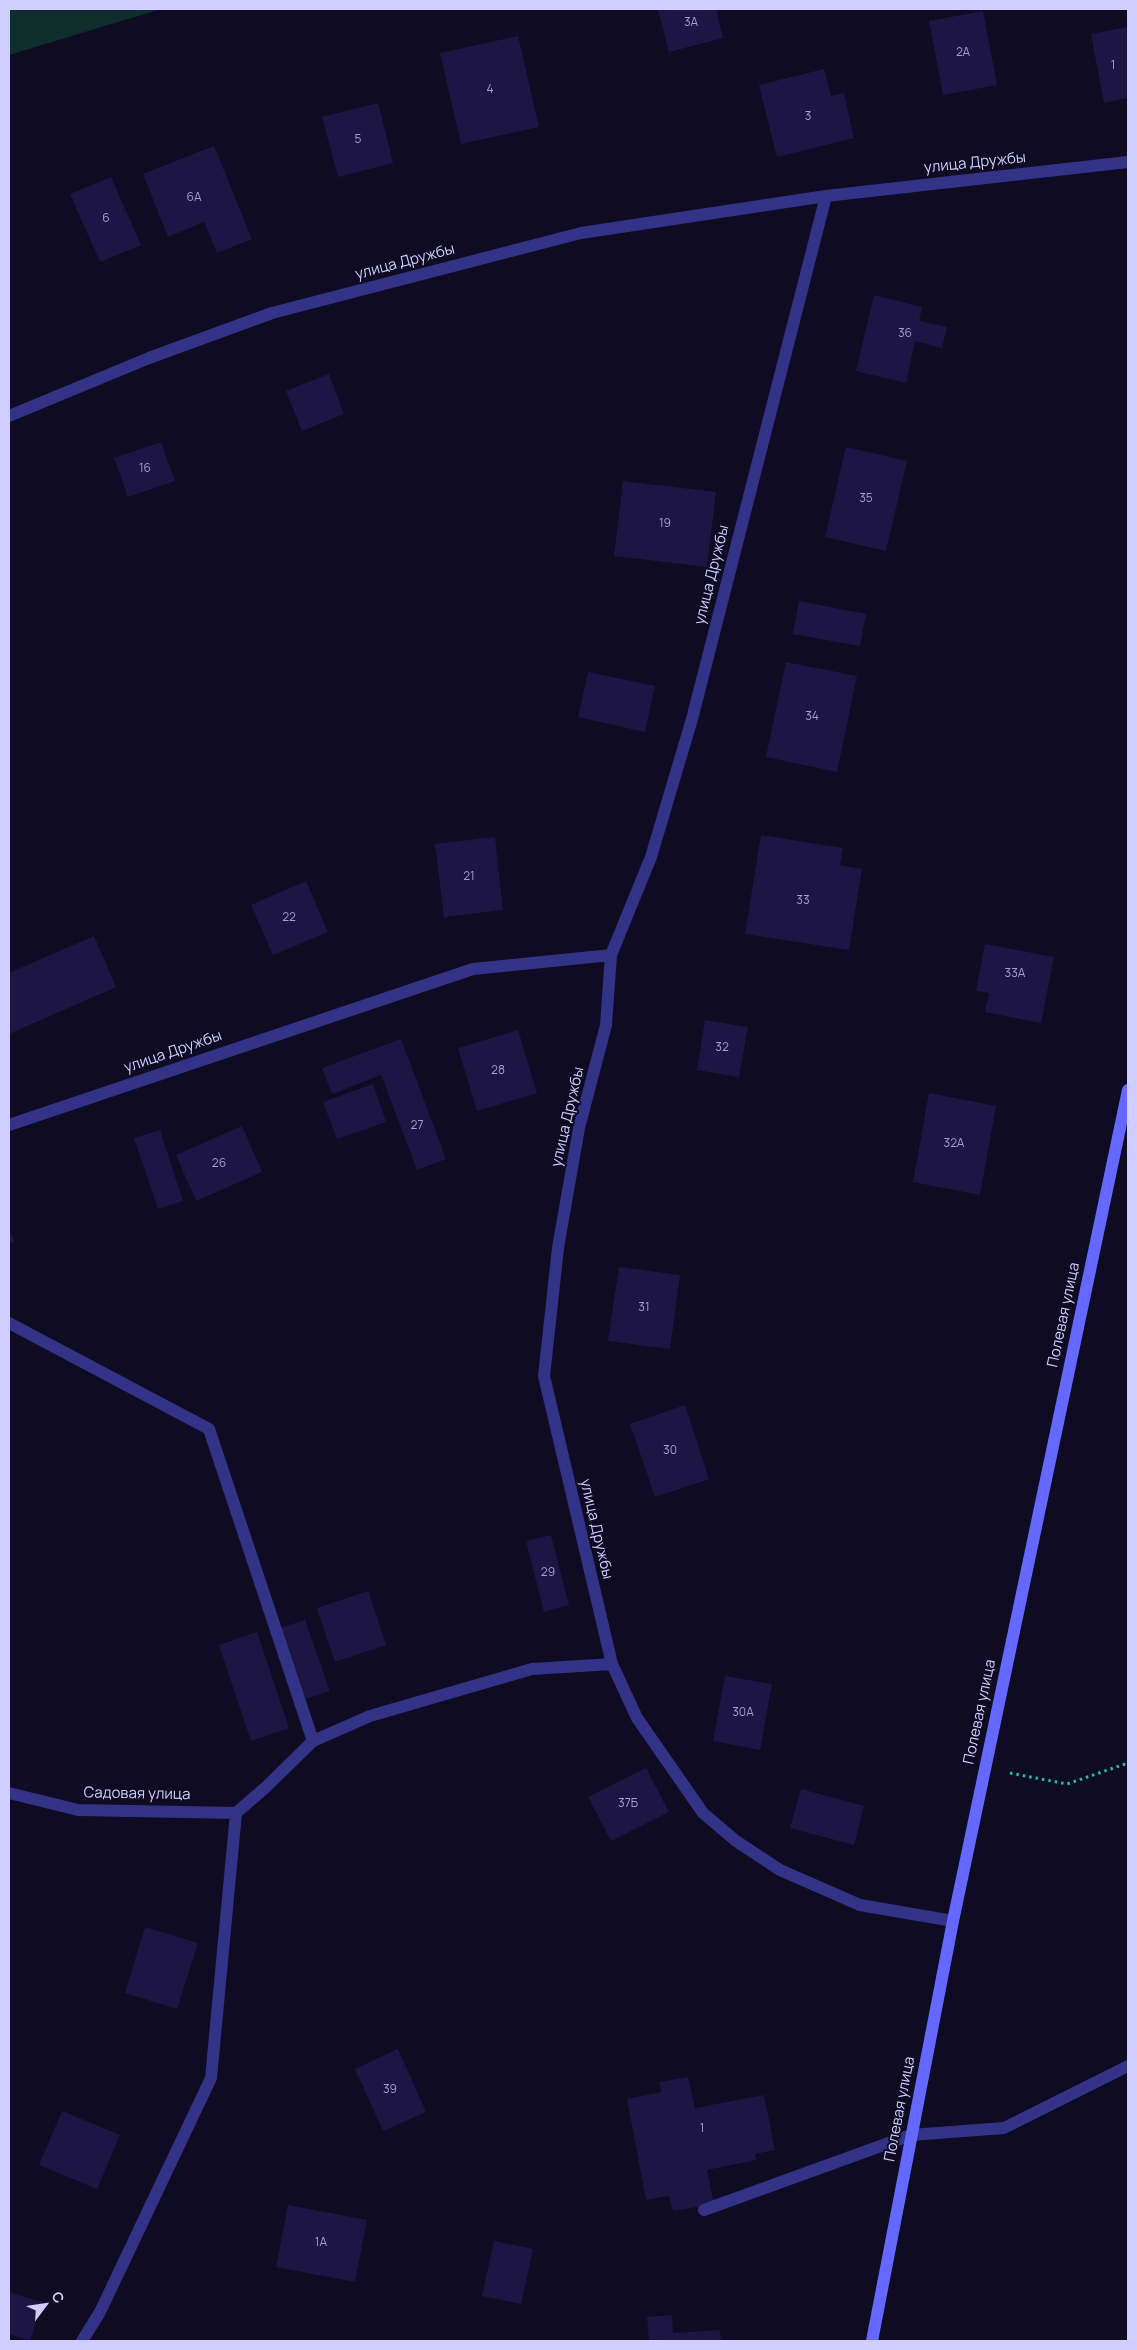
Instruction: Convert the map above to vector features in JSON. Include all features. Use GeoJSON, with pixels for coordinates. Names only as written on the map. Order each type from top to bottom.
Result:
{"type":"FeatureCollection","features":[{"type":"Feature","properties":{"kind":"street","name":"улица Дружбы"},"geometry":{"type":"LineString","coordinates":[[9,416],[149,358],[272,314],[581,233],[826,196],[1128,162]]}},
{"type":"Feature","properties":{"kind":"street","name":"улица Дружбы"},"geometry":{"type":"LineString","coordinates":[[826,196],[692,719],[651,857],[611,955],[606,1025],[580,1128],[560,1238],[544,1376],[612,1664],[637,1718],[703,1813],[736,1841],[780,1870],[860,1905],[953,1921]]}},
{"type":"Feature","properties":{"kind":"street","name":"улица Дружбы"},"geometry":{"type":"LineString","coordinates":[[9,1126],[473,969],[611,955]]}},
{"type":"Feature","properties":{"kind":"street","name":"Полевая улица"},"geometry":{"type":"LineString","coordinates":[[872,2341],[953,1921],[1128,1090]]}},
{"type":"Feature","properties":{"kind":"street"},"geometry":{"type":"LineString","coordinates":[[9,1323],[210,1429],[313,1741]]}},
{"type":"Feature","properties":{"kind":"street"},"geometry":{"type":"LineString","coordinates":[[82,2341],[100,2312],[211,2078],[236,1813],[266,1788],[313,1741],[370,1716],[532,1669],[612,1664]]}},
{"type":"Feature","properties":{"kind":"street","name":"Садовая улица"},"geometry":{"type":"LineString","coordinates":[[9,1793],[78,1810],[236,1813]]}},
{"type":"Feature","properties":{"kind":"street"},"geometry":{"type":"LineString","coordinates":[[704,2210],[911,2135],[1004,2128],[1128,2066]]}},
{"type":"Feature","properties":{"kind":"path"},"geometry":{"type":"LineString","coordinates":[[985,1768],[1067,1784],[1128,1763]]}},
{"type":"Feature","properties":{"kind":"green space"},"geometry":{"type":"Polygon","coordinates":[[[9,9],[161,9],[9,55],[9,9]]]}},
{"type":"Feature","properties":{"kind":"building"},"geometry":{"type":"Polygon","coordinates":[[[658,9],[716,9],[723,38],[669,52],[658,9]]]}},
{"type":"Feature","properties":{"kind":"building"},"geometry":{"type":"Polygon","coordinates":[[[983,11],[997,85],[943,95],[929,21],[983,11]]]}},
{"type":"Feature","properties":{"kind":"building"},"geometry":{"type":"Polygon","coordinates":[[[1128,27],[1128,98],[1104,103],[1091,34],[1128,27]]]}},
{"type":"Feature","properties":{"kind":"building"},"geometry":{"type":"Polygon","coordinates":[[[518,36],[539,127],[461,144],[440,53],[518,36]]]}},
{"type":"Feature","properties":{"kind":"building"},"geometry":{"type":"Polygon","coordinates":[[[824,69],[831,96],[844,93],[854,138],[777,157],[759,85],[824,69]]]}},
{"type":"Feature","properties":{"kind":"building"},"geometry":{"type":"Polygon","coordinates":[[[378,103],[393,163],[338,177],[322,117],[378,103]]]}},
{"type":"Feature","properties":{"kind":"building"},"geometry":{"type":"Polygon","coordinates":[[[214,146],[252,239],[217,253],[204,222],[168,237],[143,174],[214,146]]]}},
{"type":"Feature","properties":{"kind":"building"},"geometry":{"type":"Polygon","coordinates":[[[111,177],[141,245],[100,262],[70,194],[111,177]]]}},
{"type":"Feature","properties":{"kind":"building"},"geometry":{"type":"Polygon","coordinates":[[[874,295],[922,307],[919,321],[947,327],[942,348],[915,341],[906,383],[856,371],[874,295]]]}},
{"type":"Feature","properties":{"kind":"building"},"geometry":{"type":"Polygon","coordinates":[[[329,374],[344,414],[302,431],[286,391],[329,374]]]}},
{"type":"Feature","properties":{"kind":"building"},"geometry":{"type":"Polygon","coordinates":[[[161,442],[175,481],[128,497],[114,458],[161,442]]]}},
{"type":"Feature","properties":{"kind":"building"},"geometry":{"type":"Polygon","coordinates":[[[846,447],[907,461],[886,551],[825,537],[846,447]]]}},
{"type":"Feature","properties":{"kind":"building"},"geometry":{"type":"Polygon","coordinates":[[[623,481],[716,492],[707,567],[614,556],[623,481]]]}},
{"type":"Feature","properties":{"kind":"building"},"geometry":{"type":"Polygon","coordinates":[[[799,601],[866,614],[860,646],[793,634],[799,601]]]}},
{"type":"Feature","properties":{"kind":"building"},"geometry":{"type":"Polygon","coordinates":[[[786,662],[857,676],[837,772],[766,757],[786,662]]]}},
{"type":"Feature","properties":{"kind":"building"},"geometry":{"type":"Polygon","coordinates":[[[588,672],[655,686],[645,732],[578,717],[588,672]]]}},
{"type":"Feature","properties":{"kind":"building"},"geometry":{"type":"Polygon","coordinates":[[[761,835],[843,848],[840,865],[862,869],[849,950],[745,934],[761,835]]]}},
{"type":"Feature","properties":{"kind":"building"},"geometry":{"type":"Polygon","coordinates":[[[495,837],[503,910],[444,917],[435,844],[495,837]]]}},
{"type":"Feature","properties":{"kind":"building"},"geometry":{"type":"Polygon","coordinates":[[[306,881],[328,932],[273,955],[251,905],[306,881]]]}},
{"type":"Feature","properties":{"kind":"building"},"geometry":{"type":"Polygon","coordinates":[[[94,936],[116,987],[9,1034],[9,973],[94,936]]]}},
{"type":"Feature","properties":{"kind":"building"},"geometry":{"type":"Polygon","coordinates":[[[985,944],[1054,957],[1041,1023],[985,1012],[989,993],[976,991],[985,944]]]}},
{"type":"Feature","properties":{"kind":"building"},"geometry":{"type":"Polygon","coordinates":[[[705,1020],[748,1027],[739,1077],[697,1070],[705,1020]]]}},
{"type":"Feature","properties":{"kind":"building"},"geometry":{"type":"Polygon","coordinates":[[[518,1030],[537,1093],[477,1111],[458,1048],[518,1030]]]}},
{"type":"Feature","properties":{"kind":"building"},"geometry":{"type":"Polygon","coordinates":[[[401,1039],[446,1159],[417,1170],[381,1075],[332,1094],[322,1068],[401,1039]]]}},
{"type":"Feature","properties":{"kind":"building"},"geometry":{"type":"Polygon","coordinates":[[[373,1084],[386,1122],[337,1139],[323,1102],[373,1084]]]}},
{"type":"Feature","properties":{"kind":"building"},"geometry":{"type":"Polygon","coordinates":[[[929,1093],[996,1106],[980,1195],[913,1182],[929,1093]]]}},
{"type":"Feature","properties":{"kind":"building"},"geometry":{"type":"Polygon","coordinates":[[[242,1126],[262,1172],[196,1201],[176,1155],[242,1126]]]}},
{"type":"Feature","properties":{"kind":"building"},"geometry":{"type":"Polygon","coordinates":[[[160,1130],[183,1201],[158,1209],[134,1138],[160,1130]]]}},
{"type":"Feature","properties":{"kind":"building"},"geometry":{"type":"Polygon","coordinates":[[[9,1228],[15,1242],[9,1244],[9,1228]]]}},
{"type":"Feature","properties":{"kind":"building"},"geometry":{"type":"Polygon","coordinates":[[[619,1267],[680,1275],[670,1349],[608,1341],[619,1267]]]}},
{"type":"Feature","properties":{"kind":"building"},"geometry":{"type":"Polygon","coordinates":[[[685,1405],[709,1479],[655,1497],[630,1424],[685,1405]]]}},
{"type":"Feature","properties":{"kind":"building"},"geometry":{"type":"Polygon","coordinates":[[[551,1535],[569,1605],[544,1612],[526,1541],[551,1535]]]}},
{"type":"Feature","properties":{"kind":"building"},"geometry":{"type":"Polygon","coordinates":[[[368,1591],[386,1645],[335,1662],[317,1608],[368,1591]]]}},
{"type":"Feature","properties":{"kind":"building"},"geometry":{"type":"Polygon","coordinates":[[[305,1620],[330,1691],[305,1699],[280,1628],[305,1620]]]}},
{"type":"Feature","properties":{"kind":"building"},"geometry":{"type":"Polygon","coordinates":[[[257,1632],[289,1728],[251,1741],[219,1645],[257,1632]]]}},
{"type":"Feature","properties":{"kind":"building"},"geometry":{"type":"Polygon","coordinates":[[[725,1676],[772,1684],[760,1750],[713,1741],[725,1676]]]}},
{"type":"Feature","properties":{"kind":"building"},"geometry":{"type":"Polygon","coordinates":[[[646,1768],[669,1812],[611,1841],[588,1797],[646,1768]]]}},
{"type":"Feature","properties":{"kind":"building"},"geometry":{"type":"Polygon","coordinates":[[[801,1789],[864,1806],[854,1845],[790,1828],[801,1789]]]}},
{"type":"Feature","properties":{"kind":"building"},"geometry":{"type":"Polygon","coordinates":[[[145,1927],[198,1943],[177,2009],[125,1993],[145,1927]]]}},
{"type":"Feature","properties":{"kind":"building"},"geometry":{"type":"Polygon","coordinates":[[[398,2049],[426,2112],[383,2131],[355,2069],[398,2049]]]}},
{"type":"Feature","properties":{"kind":"building"},"geometry":{"type":"Polygon","coordinates":[[[688,2077],[695,2108],[764,2095],[775,2150],[755,2154],[756,2160],[707,2170],[714,2204],[673,2211],[669,2196],[646,2200],[627,2099],[661,2092],[659,2082],[688,2077]]]}},
{"type":"Feature","properties":{"kind":"building"},"geometry":{"type":"Polygon","coordinates":[[[62,2111],[120,2135],[97,2189],[39,2165],[62,2111]]]}},
{"type":"Feature","properties":{"kind":"building"},"geometry":{"type":"Polygon","coordinates":[[[288,2205],[367,2220],[355,2282],[276,2267],[288,2205]]]}},
{"type":"Feature","properties":{"kind":"building"},"geometry":{"type":"Polygon","coordinates":[[[494,2241],[533,2249],[521,2304],[482,2296],[494,2241]]]}},
{"type":"Feature","properties":{"kind":"building"},"geometry":{"type":"Polygon","coordinates":[[[9,2292],[42,2302],[30,2341],[9,2334],[9,2292]]]}},
{"type":"Feature","properties":{"kind":"building"},"geometry":{"type":"Polygon","coordinates":[[[672,2315],[673,2333],[720,2330],[721,2341],[649,2341],[647,2317],[672,2315]]]}}]}
